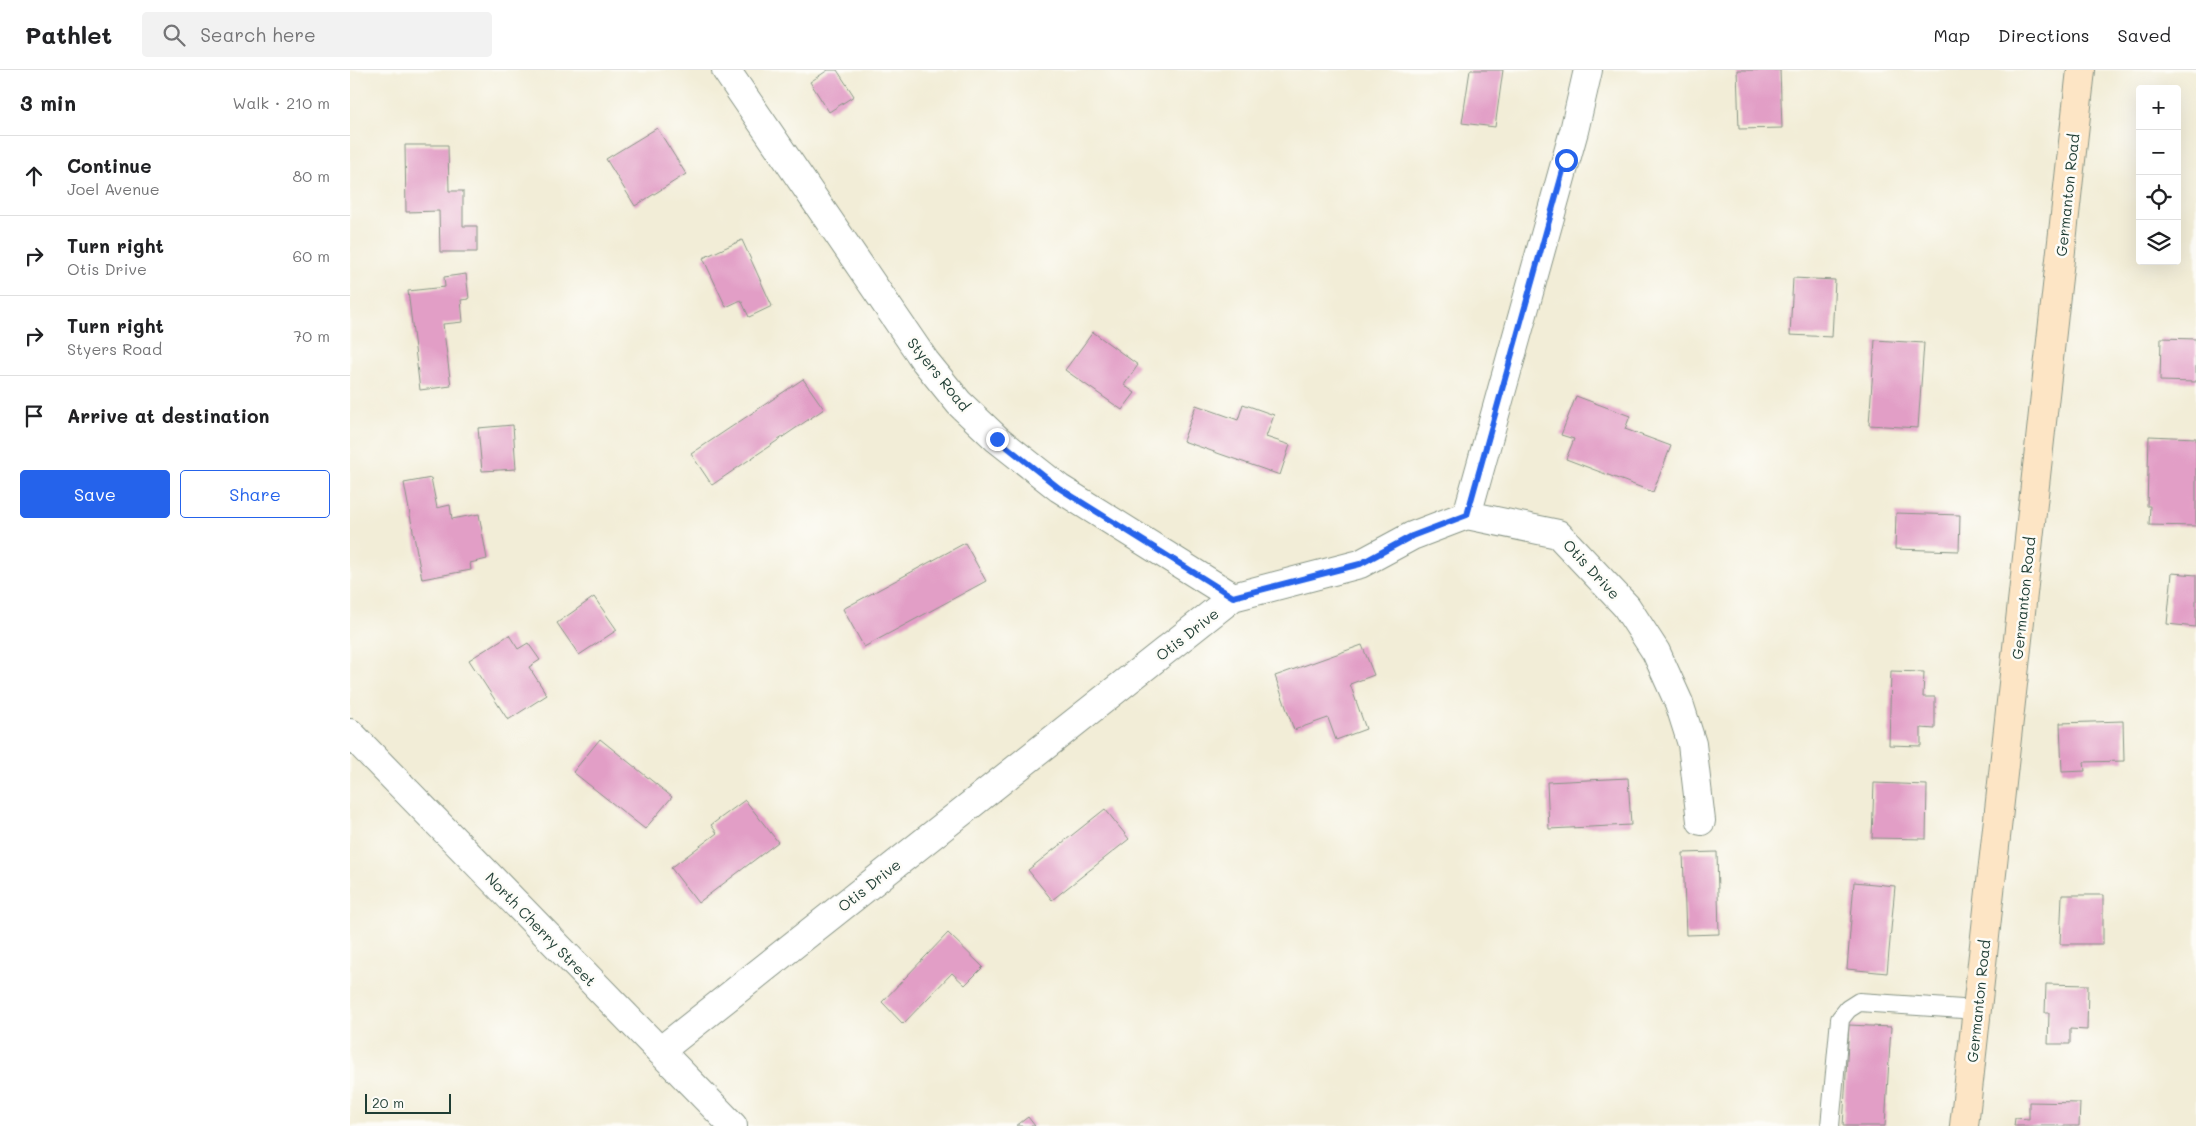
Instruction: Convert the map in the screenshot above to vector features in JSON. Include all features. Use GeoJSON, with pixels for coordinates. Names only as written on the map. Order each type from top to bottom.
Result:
{"type":"FeatureCollection","features":[{"type":"Feature","properties":{"kind":"main road","name":"Germanton Road"},"geometry":{"type":"LineString","coordinates":[[1964,1126],[2081,70]]}},
{"type":"Feature","properties":{"kind":"street","name":"Styers Road"},"geometry":{"type":"LineString","coordinates":[[726,70],[925,361],[959,403],[997,439],[1059,488],[1233,597]]}},
{"type":"Feature","properties":{"kind":"street"},"geometry":{"type":"LineString","coordinates":[[1467,515],[1574,131],[1588,70]]}},
{"type":"Feature","properties":{"kind":"street","name":"Otis Drive"},"geometry":{"type":"LineString","coordinates":[[660,1052],[1233,597],[1360,564],[1412,536],[1467,515],[1558,534],[1626,606],[1656,652],[1679,703],[1692,744],[1701,821]]}},
{"type":"Feature","properties":{"kind":"street","name":"North Cherry Street"},"geometry":{"type":"LineString","coordinates":[[350,733],[733,1126]]}},
{"type":"Feature","properties":{"kind":"lane"},"geometry":{"type":"LineString","coordinates":[[1830,1126],[1840,1019],[1848,1009],[1859,1002],[1977,1010]]}},
{"type":"Feature","properties":{"kind":"building"},"geometry":{"type":"Polygon","coordinates":[[[828,70],[837,70],[854,96],[829,112],[810,82],[828,70]]]}},
{"type":"Feature","properties":{"kind":"building"},"geometry":{"type":"Polygon","coordinates":[[[1470,70],[1503,70],[1495,127],[1462,123],[1470,70]]]}},
{"type":"Feature","properties":{"kind":"building"},"geometry":{"type":"Polygon","coordinates":[[[1737,70],[1780,70],[1782,128],[1739,129],[1737,70]]]}},
{"type":"Feature","properties":{"kind":"building"},"geometry":{"type":"Polygon","coordinates":[[[657,128],[686,174],[635,206],[606,159],[657,128]]]}},
{"type":"Feature","properties":{"kind":"building"},"geometry":{"type":"Polygon","coordinates":[[[405,145],[448,145],[449,191],[463,191],[463,226],[477,226],[477,252],[440,252],[439,211],[406,212],[405,145]]]}},
{"type":"Feature","properties":{"kind":"building"},"geometry":{"type":"Polygon","coordinates":[[[742,240],[772,306],[749,317],[741,300],[726,307],[703,258],[742,240]]]}},
{"type":"Feature","properties":{"kind":"building"},"geometry":{"type":"Polygon","coordinates":[[[466,274],[469,299],[461,300],[463,322],[443,324],[451,386],[420,390],[408,291],[445,287],[444,277],[466,274]]]}},
{"type":"Feature","properties":{"kind":"building"},"geometry":{"type":"Polygon","coordinates":[[[1793,278],[1835,280],[1832,337],[1790,335],[1793,278]]]}},
{"type":"Feature","properties":{"kind":"building"},"geometry":{"type":"Polygon","coordinates":[[[1093,332],[1138,365],[1124,385],[1135,393],[1122,410],[1065,370],[1093,332]]]}},
{"type":"Feature","properties":{"kind":"building"},"geometry":{"type":"Polygon","coordinates":[[[2161,338],[2196,339],[2196,382],[2160,381],[2161,338]]]}},
{"type":"Feature","properties":{"kind":"building"},"geometry":{"type":"Polygon","coordinates":[[[1875,340],[1924,343],[1918,428],[1869,425],[1875,340]]]}},
{"type":"Feature","properties":{"kind":"building"},"geometry":{"type":"Polygon","coordinates":[[[803,379],[824,409],[712,485],[691,454],[803,379]]]}},
{"type":"Feature","properties":{"kind":"building"},"geometry":{"type":"Polygon","coordinates":[[[1576,396],[1630,416],[1625,429],[1671,446],[1653,492],[1566,459],[1574,439],[1561,435],[1576,396]]]}},
{"type":"Feature","properties":{"kind":"building"},"geometry":{"type":"Polygon","coordinates":[[[1243,404],[1274,415],[1266,437],[1290,445],[1280,475],[1183,441],[1196,405],[1238,420],[1243,404]]]}},
{"type":"Feature","properties":{"kind":"building"},"geometry":{"type":"Polygon","coordinates":[[[513,425],[516,469],[482,471],[478,428],[513,425]]]}},
{"type":"Feature","properties":{"kind":"building"},"geometry":{"type":"Polygon","coordinates":[[[2149,436],[2196,438],[2196,526],[2149,525],[2150,506],[2147,506],[2149,436]]]}},
{"type":"Feature","properties":{"kind":"building"},"geometry":{"type":"Polygon","coordinates":[[[431,478],[437,508],[450,505],[452,519],[479,514],[487,559],[470,563],[471,570],[422,579],[404,483],[431,478]]]}},
{"type":"Feature","properties":{"kind":"building"},"geometry":{"type":"Polygon","coordinates":[[[1896,513],[1960,515],[1959,551],[1895,549],[1896,513]]]}},
{"type":"Feature","properties":{"kind":"building"},"geometry":{"type":"Polygon","coordinates":[[[965,543],[986,581],[864,647],[843,609],[965,543]]]}},
{"type":"Feature","properties":{"kind":"building"},"geometry":{"type":"Polygon","coordinates":[[[2172,573],[2196,575],[2196,627],[2167,624],[2172,573]]]}},
{"type":"Feature","properties":{"kind":"building"},"geometry":{"type":"Polygon","coordinates":[[[594,597],[617,630],[579,655],[557,623],[594,597]]]}},
{"type":"Feature","properties":{"kind":"building"},"geometry":{"type":"Polygon","coordinates":[[[509,635],[518,649],[528,643],[540,660],[529,667],[547,695],[508,720],[469,660],[509,635]]]}},
{"type":"Feature","properties":{"kind":"building"},"geometry":{"type":"Polygon","coordinates":[[[1362,645],[1374,675],[1350,684],[1366,729],[1336,740],[1328,718],[1294,730],[1275,676],[1362,645]]]}},
{"type":"Feature","properties":{"kind":"building"},"geometry":{"type":"Polygon","coordinates":[[[1891,671],[1924,672],[1923,697],[1935,697],[1935,729],[1921,728],[1921,746],[1889,745],[1891,671]]]}},
{"type":"Feature","properties":{"kind":"building"},"geometry":{"type":"Polygon","coordinates":[[[2123,721],[2124,761],[2084,762],[2085,771],[2062,772],[2060,723],[2123,721]]]}},
{"type":"Feature","properties":{"kind":"building"},"geometry":{"type":"Polygon","coordinates":[[[600,739],[672,797],[645,829],[573,772],[600,739]]]}},
{"type":"Feature","properties":{"kind":"building"},"geometry":{"type":"Polygon","coordinates":[[[1628,778],[1631,825],[1549,829],[1547,782],[1628,778]]]}},
{"type":"Feature","properties":{"kind":"building"},"geometry":{"type":"Polygon","coordinates":[[[1874,783],[1927,785],[1926,839],[1872,838],[1874,783]]]}},
{"type":"Feature","properties":{"kind":"building"},"geometry":{"type":"Polygon","coordinates":[[[745,800],[778,842],[698,903],[671,868],[717,833],[711,825],[745,800]]]}},
{"type":"Feature","properties":{"kind":"building"},"geometry":{"type":"Polygon","coordinates":[[[1105,809],[1129,839],[1052,900],[1028,870],[1105,809]]]}},
{"type":"Feature","properties":{"kind":"building"},"geometry":{"type":"Polygon","coordinates":[[[1717,852],[1719,934],[1686,935],[1683,853],[1717,852]]]}},
{"type":"Feature","properties":{"kind":"building"},"geometry":{"type":"Polygon","coordinates":[[[1854,882],[1895,886],[1887,973],[1847,969],[1854,882]]]}},
{"type":"Feature","properties":{"kind":"building"},"geometry":{"type":"Polygon","coordinates":[[[2062,895],[2103,895],[2103,944],[2060,944],[2062,895]]]}},
{"type":"Feature","properties":{"kind":"building"},"geometry":{"type":"Polygon","coordinates":[[[948,933],[983,967],[965,985],[952,973],[903,1024],[882,1002],[948,933]]]}},
{"type":"Feature","properties":{"kind":"building"},"geometry":{"type":"Polygon","coordinates":[[[2046,984],[2088,985],[2087,1030],[2070,1029],[2070,1044],[2048,1044],[2049,1013],[2045,1013],[2046,984]]]}},
{"type":"Feature","properties":{"kind":"building"},"geometry":{"type":"Polygon","coordinates":[[[1849,1025],[1891,1027],[1885,1126],[1843,1126],[1849,1025]]]}},
{"type":"Feature","properties":{"kind":"building"},"geometry":{"type":"Polygon","coordinates":[[[2029,1102],[2080,1103],[2079,1126],[2014,1126],[2015,1118],[2029,1119],[2029,1102]]]}},
{"type":"Feature","properties":{"kind":"building"},"geometry":{"type":"Polygon","coordinates":[[[1028,1117],[1035,1126],[1016,1126],[1028,1117]]]}},
{"type":"Feature","properties":{"kind":"route"},"geometry":{"type":"LineString","coordinates":[[997,439],[1059,488],[1233,597],[1360,564],[1412,536],[1467,515],[1566,160]]}}]}
